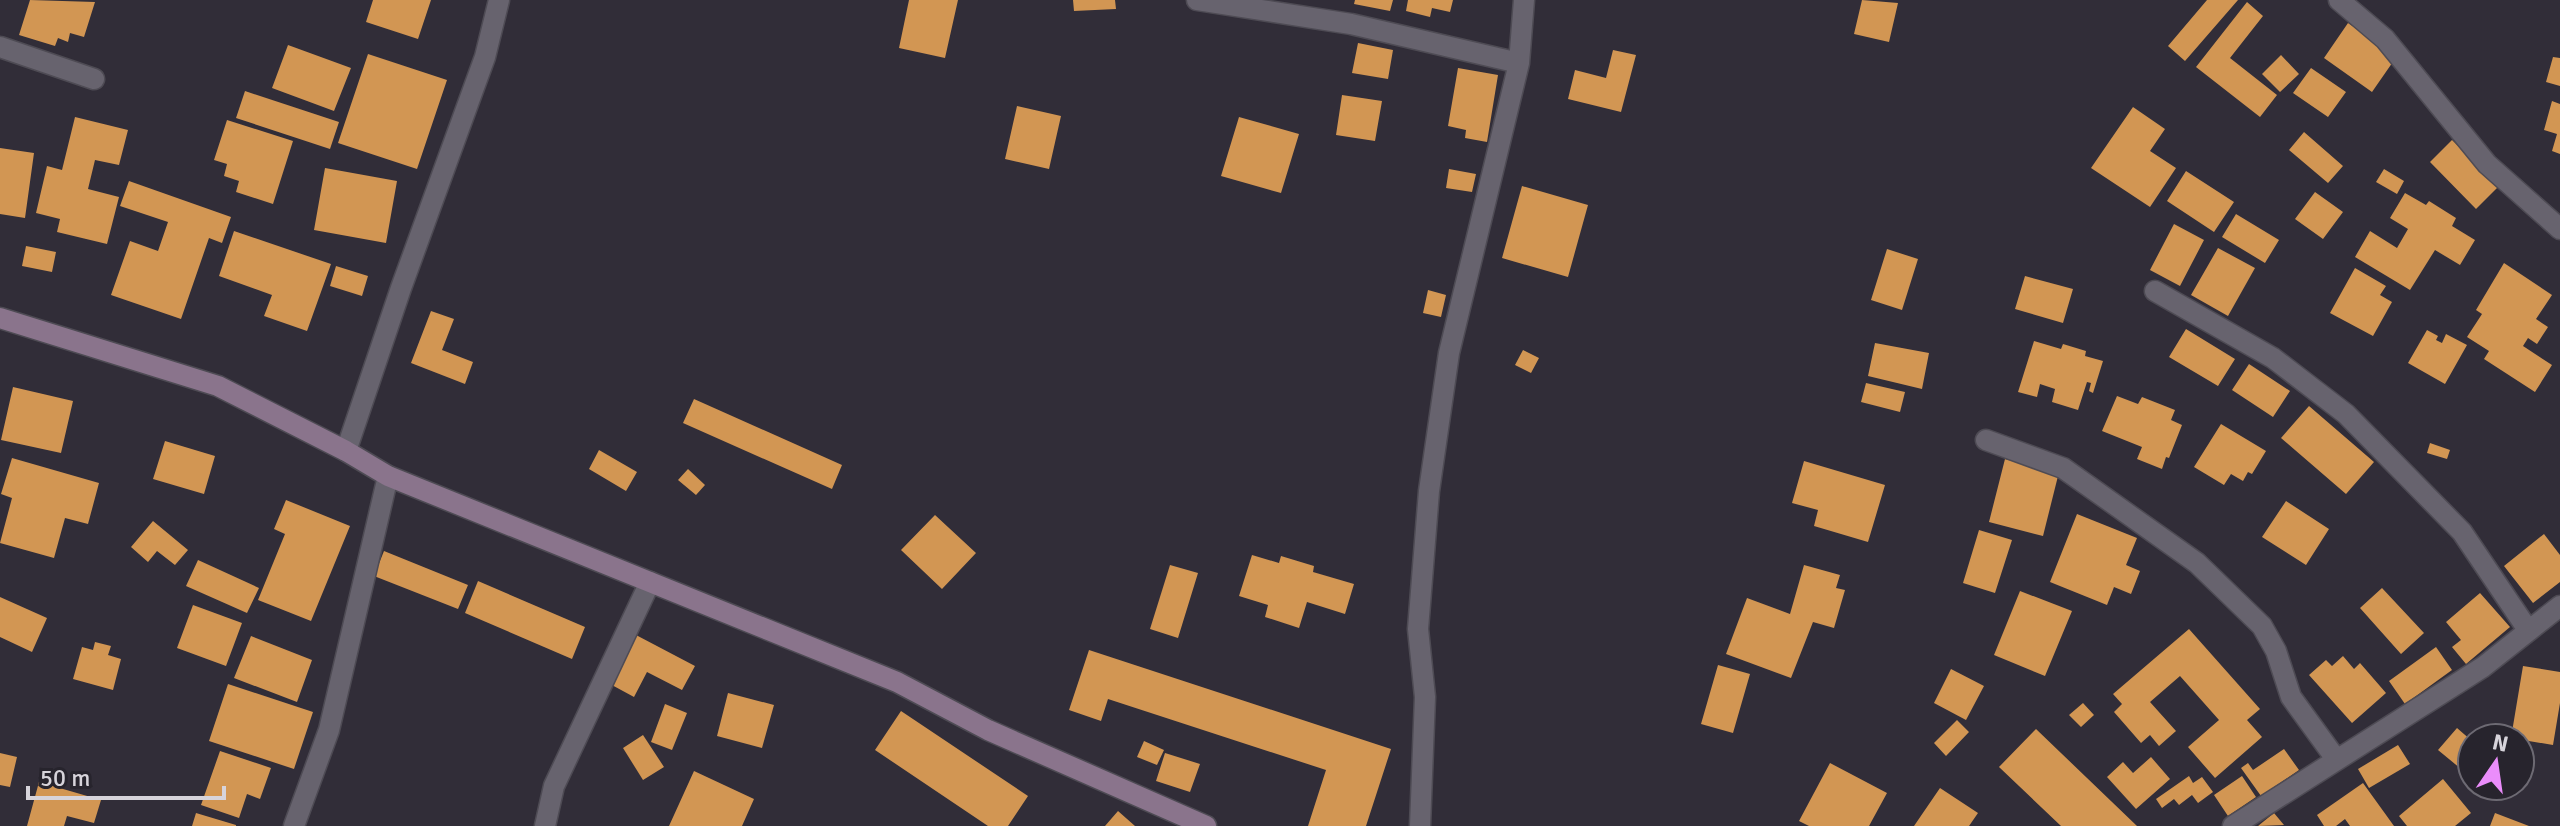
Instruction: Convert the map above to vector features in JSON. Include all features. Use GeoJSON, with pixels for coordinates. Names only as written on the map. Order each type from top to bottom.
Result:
{"type":"FeatureCollection","features":[{"type":"Feature","properties":{"kind":"street"},"geometry":{"type":"LineString","coordinates":[[346,451],[485,57],[499,0]]}},
{"type":"Feature","properties":{"kind":"street"},"geometry":{"type":"LineString","coordinates":[[1197,0],[1351,24],[1519,63]]}},
{"type":"Feature","properties":{"kind":"street"},"geometry":{"type":"LineString","coordinates":[[1420,826],[1425,697],[1418,629],[1435,440],[1449,353],[1519,63],[1524,0]]}},
{"type":"Feature","properties":{"kind":"street"},"geometry":{"type":"LineString","coordinates":[[2339,0],[2385,39],[2487,164],[2560,229]]}},
{"type":"Feature","properties":{"kind":"street"},"geometry":{"type":"LineString","coordinates":[[0,47],[94,79]]}},
{"type":"Feature","properties":{"kind":"street"},"geometry":{"type":"LineString","coordinates":[[2155,291],[2273,358],[2346,414],[2462,532],[2528,630]]}},
{"type":"Feature","properties":{"kind":"street"},"geometry":{"type":"LineString","coordinates":[[0,318],[218,386],[346,451],[388,476],[897,682],[988,730],[1206,826]]}},
{"type":"Feature","properties":{"kind":"street"},"geometry":{"type":"LineString","coordinates":[[1986,440],[2063,468],[2197,563],[2262,626],[2276,651],[2291,697],[2336,759]]}},
{"type":"Feature","properties":{"kind":"street"},"geometry":{"type":"LineString","coordinates":[[294,826],[329,730],[388,476]]}},
{"type":"Feature","properties":{"kind":"street"},"geometry":{"type":"LineString","coordinates":[[545,826],[554,786],[650,582]]}},
{"type":"Feature","properties":{"kind":"street"},"geometry":{"type":"LineString","coordinates":[[2233,826],[2483,667],[2560,606]]}},
{"type":"Feature","properties":{"kind":"building"},"geometry":{"type":"Polygon","coordinates":[[[30,0],[95,2],[84,37],[70,33],[68,42],[58,38],[55,46],[19,35],[30,0]]]}},
{"type":"Feature","properties":{"kind":"building"},"geometry":{"type":"Polygon","coordinates":[[[373,0],[431,0],[418,39],[366,22],[373,0]]]}},
{"type":"Feature","properties":{"kind":"building"},"geometry":{"type":"Polygon","coordinates":[[[909,0],[958,0],[945,58],[899,48],[909,0]]]}},
{"type":"Feature","properties":{"kind":"building"},"geometry":{"type":"Polygon","coordinates":[[[1073,0],[1115,0],[1116,9],[1074,11],[1073,0]]]}},
{"type":"Feature","properties":{"kind":"building"},"geometry":{"type":"Polygon","coordinates":[[[1355,0],[1393,0],[1390,11],[1354,4],[1355,0]]]}},
{"type":"Feature","properties":{"kind":"building"},"geometry":{"type":"Polygon","coordinates":[[[1408,0],[1453,0],[1450,12],[1432,8],[1430,17],[1406,11],[1408,0]]]}},
{"type":"Feature","properties":{"kind":"building"},"geometry":{"type":"Polygon","coordinates":[[[1862,0],[1898,3],[1889,42],[1854,34],[1862,0]]]}},
{"type":"Feature","properties":{"kind":"building"},"geometry":{"type":"Polygon","coordinates":[[[2207,0],[2238,0],[2185,61],[2168,46],[2207,0]]]}},
{"type":"Feature","properties":{"kind":"building"},"geometry":{"type":"Polygon","coordinates":[[[2247,2],[2263,16],[2230,58],[2277,95],[2260,117],[2196,67],[2247,2]]]}},
{"type":"Feature","properties":{"kind":"building"},"geometry":{"type":"Polygon","coordinates":[[[2348,23],[2397,56],[2372,92],[2324,58],[2348,23]]]}},
{"type":"Feature","properties":{"kind":"building"},"geometry":{"type":"Polygon","coordinates":[[[1358,43],[1393,50],[1388,79],[1352,73],[1358,43]]]}},
{"type":"Feature","properties":{"kind":"building"},"geometry":{"type":"Polygon","coordinates":[[[288,45],[351,68],[334,111],[272,88],[288,45]]]}},
{"type":"Feature","properties":{"kind":"building"},"geometry":{"type":"Polygon","coordinates":[[[1613,50],[1636,55],[1621,112],[1568,99],[1575,70],[1606,78],[1613,50]]]}},
{"type":"Feature","properties":{"kind":"building"},"geometry":{"type":"Polygon","coordinates":[[[368,54],[447,80],[417,169],[338,143],[368,54]]]}},
{"type":"Feature","properties":{"kind":"building"},"geometry":{"type":"Polygon","coordinates":[[[2281,55],[2299,74],[2280,92],[2262,74],[2281,55]]]}},
{"type":"Feature","properties":{"kind":"building"},"geometry":{"type":"Polygon","coordinates":[[[2553,57],[2560,58],[2560,86],[2546,82],[2553,57]]]}},
{"type":"Feature","properties":{"kind":"building"},"geometry":{"type":"Polygon","coordinates":[[[1458,68],[1498,75],[1487,142],[1465,138],[1466,130],[1448,126],[1458,68]]]}},
{"type":"Feature","properties":{"kind":"building"},"geometry":{"type":"Polygon","coordinates":[[[2311,68],[2346,92],[2328,117],[2293,93],[2311,68]]]}},
{"type":"Feature","properties":{"kind":"building"},"geometry":{"type":"Polygon","coordinates":[[[245,91],[339,122],[330,149],[236,118],[245,91]]]}},
{"type":"Feature","properties":{"kind":"building"},"geometry":{"type":"Polygon","coordinates":[[[1342,95],[1382,101],[1375,141],[1336,135],[1342,95]]]}},
{"type":"Feature","properties":{"kind":"building"},"geometry":{"type":"Polygon","coordinates":[[[2552,101],[2560,104],[2560,154],[2552,151],[2557,134],[2544,130],[2552,101]]]}},
{"type":"Feature","properties":{"kind":"building"},"geometry":{"type":"Polygon","coordinates":[[[1017,106],[1061,116],[1049,169],[1005,159],[1017,106]]]}},
{"type":"Feature","properties":{"kind":"building"},"geometry":{"type":"Polygon","coordinates":[[[2133,107],[2165,129],[2150,151],[2176,168],[2150,207],[2091,168],[2133,107]]]}},
{"type":"Feature","properties":{"kind":"building"},"geometry":{"type":"Polygon","coordinates":[[[75,117],[128,130],[119,165],[95,160],[88,189],[119,197],[107,244],[57,232],[60,219],[36,213],[47,166],[62,170],[75,117]]]}},
{"type":"Feature","properties":{"kind":"building"},"geometry":{"type":"Polygon","coordinates":[[[1239,117],[1299,134],[1281,193],[1221,176],[1239,117]]]}},
{"type":"Feature","properties":{"kind":"building"},"geometry":{"type":"Polygon","coordinates":[[[227,120],[293,141],[273,204],[236,192],[239,181],[224,176],[227,164],[214,160],[227,120]]]}},
{"type":"Feature","properties":{"kind":"building"},"geometry":{"type":"Polygon","coordinates":[[[2304,132],[2343,166],[2328,183],[2289,150],[2304,132]]]}},
{"type":"Feature","properties":{"kind":"building"},"geometry":{"type":"Polygon","coordinates":[[[2452,140],[2499,186],[2476,209],[2430,162],[2452,140]]]}},
{"type":"Feature","properties":{"kind":"building"},"geometry":{"type":"Polygon","coordinates":[[[0,148],[34,153],[25,218],[0,214],[0,148]]]}},
{"type":"Feature","properties":{"kind":"building"},"geometry":{"type":"Polygon","coordinates":[[[325,168],[397,181],[386,243],[314,230],[325,168]]]}},
{"type":"Feature","properties":{"kind":"building"},"geometry":{"type":"Polygon","coordinates":[[[1449,169],[1476,174],[1472,192],[1446,188],[1449,169]]]}},
{"type":"Feature","properties":{"kind":"building"},"geometry":{"type":"Polygon","coordinates":[[[2384,169],[2404,181],[2397,194],[2376,182],[2384,169]]]}},
{"type":"Feature","properties":{"kind":"building"},"geometry":{"type":"Polygon","coordinates":[[[2186,171],[2234,202],[2214,232],[2167,201],[2186,171]]]}},
{"type":"Feature","properties":{"kind":"building"},"geometry":{"type":"Polygon","coordinates":[[[129,181],[231,217],[222,243],[209,238],[181,319],[111,295],[130,241],[158,251],[168,222],[120,206],[129,181]]]}},
{"type":"Feature","properties":{"kind":"building"},"geometry":{"type":"Polygon","coordinates":[[[1522,186],[1588,205],[1568,277],[1502,258],[1522,186]]]}},
{"type":"Feature","properties":{"kind":"building"},"geometry":{"type":"Polygon","coordinates":[[[2315,192],[2343,212],[2323,239],[2295,219],[2315,192]]]}},
{"type":"Feature","properties":{"kind":"building"},"geometry":{"type":"Polygon","coordinates":[[[2405,193],[2426,205],[2429,201],[2456,218],[2452,226],[2475,240],[2460,265],[2435,250],[2410,290],[2355,257],[2370,231],[2397,248],[2408,229],[2390,218],[2405,193]]]}},
{"type":"Feature","properties":{"kind":"building"},"geometry":{"type":"Polygon","coordinates":[[[2236,214],[2279,240],[2265,263],[2222,237],[2236,214]]]}},
{"type":"Feature","properties":{"kind":"building"},"geometry":{"type":"Polygon","coordinates":[[[2174,224],[2204,240],[2180,286],[2150,270],[2174,224]]]}},
{"type":"Feature","properties":{"kind":"building"},"geometry":{"type":"Polygon","coordinates":[[[234,231],[331,264],[307,331],[264,316],[272,295],[219,276],[234,231]]]}},
{"type":"Feature","properties":{"kind":"building"},"geometry":{"type":"Polygon","coordinates":[[[26,246],[56,252],[52,272],[22,266],[26,246]]]}},
{"type":"Feature","properties":{"kind":"building"},"geometry":{"type":"Polygon","coordinates":[[[2218,248],[2255,268],[2228,316],[2191,295],[2218,248]]]}},
{"type":"Feature","properties":{"kind":"building"},"geometry":{"type":"Polygon","coordinates":[[[1887,249],[1918,259],[1902,310],[1871,300],[1887,249]]]}},
{"type":"Feature","properties":{"kind":"building"},"geometry":{"type":"Polygon","coordinates":[[[2504,263],[2552,295],[2536,319],[2548,327],[2537,344],[2528,338],[2523,346],[2552,365],[2535,392],[2484,359],[2489,351],[2467,337],[2482,314],[2476,310],[2504,263]]]}},
{"type":"Feature","properties":{"kind":"building"},"geometry":{"type":"Polygon","coordinates":[[[336,266],[368,276],[362,296],[330,286],[336,266]]]}},
{"type":"Feature","properties":{"kind":"building"},"geometry":{"type":"Polygon","coordinates":[[[2355,268],[2386,286],[2380,295],[2392,302],[2373,336],[2330,313],[2355,268]]]}},
{"type":"Feature","properties":{"kind":"building"},"geometry":{"type":"Polygon","coordinates":[[[2025,276],[2073,289],[2063,323],[2015,309],[2025,276]]]}},
{"type":"Feature","properties":{"kind":"building"},"geometry":{"type":"Polygon","coordinates":[[[1428,290],[1446,295],[1441,317],[1423,313],[1428,290]]]}},
{"type":"Feature","properties":{"kind":"building"},"geometry":{"type":"Polygon","coordinates":[[[431,311],[454,319],[442,350],[473,362],[465,384],[411,363],[431,311]]]}},
{"type":"Feature","properties":{"kind":"building"},"geometry":{"type":"Polygon","coordinates":[[[2186,329],[2235,359],[2218,386],[2169,357],[2186,329]]]}},
{"type":"Feature","properties":{"kind":"building"},"geometry":{"type":"Polygon","coordinates":[[[2427,330],[2438,336],[2436,340],[2442,343],[2446,334],[2467,345],[2445,384],[2408,363],[2427,330]]]}},
{"type":"Feature","properties":{"kind":"building"},"geometry":{"type":"Polygon","coordinates":[[[2034,341],[2061,349],[2063,344],[2086,351],[2085,356],[2103,361],[2093,393],[2089,391],[2091,383],[2087,382],[2078,410],[2052,402],[2055,389],[2040,384],[2037,397],[2018,392],[2034,341]]]}},
{"type":"Feature","properties":{"kind":"building"},"geometry":{"type":"Polygon","coordinates":[[[1875,343],[1929,353],[1922,389],[1868,376],[1875,343]]]}},
{"type":"Feature","properties":{"kind":"building"},"geometry":{"type":"Polygon","coordinates":[[[1523,350],[1539,358],[1531,373],[1515,365],[1523,350]]]}},
{"type":"Feature","properties":{"kind":"building"},"geometry":{"type":"Polygon","coordinates":[[[2249,364],[2290,391],[2273,417],[2232,390],[2249,364]]]}},
{"type":"Feature","properties":{"kind":"building"},"geometry":{"type":"Polygon","coordinates":[[[1866,383],[1905,392],[1900,412],[1861,402],[1866,383]]]}},
{"type":"Feature","properties":{"kind":"building"},"geometry":{"type":"Polygon","coordinates":[[[13,387],[73,401],[61,453],[1,440],[13,387]]]}},
{"type":"Feature","properties":{"kind":"building"},"geometry":{"type":"Polygon","coordinates":[[[2117,396],[2138,404],[2142,397],[2175,410],[2171,420],[2182,425],[2162,469],[2137,459],[2142,447],[2102,431],[2117,396]]]}},
{"type":"Feature","properties":{"kind":"building"},"geometry":{"type":"Polygon","coordinates":[[[694,399],[842,465],[832,489],[683,423],[694,399]]]}},
{"type":"Feature","properties":{"kind":"building"},"geometry":{"type":"Polygon","coordinates":[[[2309,406],[2374,462],[2346,494],[2281,438],[2309,406]]]}},
{"type":"Feature","properties":{"kind":"building"},"geometry":{"type":"Polygon","coordinates":[[[2221,424],[2266,451],[2252,474],[2248,472],[2243,481],[2231,474],[2224,485],[2194,467],[2221,424]]]}},
{"type":"Feature","properties":{"kind":"building"},"geometry":{"type":"Polygon","coordinates":[[[165,441],[215,456],[204,494],[153,479],[165,441]]]}},
{"type":"Feature","properties":{"kind":"building"},"geometry":{"type":"Polygon","coordinates":[[[2430,443],[2450,450],[2447,459],[2427,453],[2430,443]]]}},
{"type":"Feature","properties":{"kind":"building"},"geometry":{"type":"Polygon","coordinates":[[[599,450],[637,472],[626,491],[589,469],[599,450]]]}},
{"type":"Feature","properties":{"kind":"building"},"geometry":{"type":"Polygon","coordinates":[[[12,458],[99,483],[88,524],[65,518],[54,558],[0,543],[12,498],[1,494],[12,458]]]}},
{"type":"Feature","properties":{"kind":"building"},"geometry":{"type":"Polygon","coordinates":[[[2005,459],[2059,472],[2043,536],[1989,522],[2005,459]]]}},
{"type":"Feature","properties":{"kind":"building"},"geometry":{"type":"Polygon","coordinates":[[[1804,461],[1885,485],[1868,542],[1814,526],[1818,510],[1792,503],[1804,461]]]}},
{"type":"Feature","properties":{"kind":"building"},"geometry":{"type":"Polygon","coordinates":[[[688,469],[705,485],[696,495],[678,480],[688,469]]]}},
{"type":"Feature","properties":{"kind":"building"},"geometry":{"type":"Polygon","coordinates":[[[286,500],[350,526],[311,621],[258,600],[285,534],[274,529],[286,500]]]}},
{"type":"Feature","properties":{"kind":"building"},"geometry":{"type":"Polygon","coordinates":[[[2286,501],[2329,529],[2306,565],[2262,537],[2286,501]]]}},
{"type":"Feature","properties":{"kind":"building"},"geometry":{"type":"Polygon","coordinates":[[[2077,514],[2137,538],[2126,565],[2140,571],[2131,594],[2114,587],[2107,605],[2050,582],[2077,514]]]}},
{"type":"Feature","properties":{"kind":"building"},"geometry":{"type":"Polygon","coordinates":[[[935,515],[976,553],[942,589],[901,550],[935,515]]]}},
{"type":"Feature","properties":{"kind":"building"},"geometry":{"type":"Polygon","coordinates":[[[153,521],[188,550],[175,565],[157,551],[148,562],[131,547],[153,521]]]}},
{"type":"Feature","properties":{"kind":"building"},"geometry":{"type":"Polygon","coordinates":[[[1979,530],[2012,540],[1995,593],[1963,583],[1979,530]]]}},
{"type":"Feature","properties":{"kind":"building"},"geometry":{"type":"Polygon","coordinates":[[[2544,534],[2560,555],[2560,582],[2533,603],[2504,566],[2544,534]]]}},
{"type":"Feature","properties":{"kind":"building"},"geometry":{"type":"Polygon","coordinates":[[[384,551],[468,585],[458,609],[374,576],[384,551]]]}},
{"type":"Feature","properties":{"kind":"building"},"geometry":{"type":"Polygon","coordinates":[[[1252,555],[1279,563],[1281,556],[1314,566],[1313,572],[1354,584],[1345,614],[1307,602],[1299,628],[1265,617],[1268,605],[1239,596],[1252,555]]]}},
{"type":"Feature","properties":{"kind":"building"},"geometry":{"type":"Polygon","coordinates":[[[198,560],[259,588],[247,613],[186,586],[198,560]]]}},
{"type":"Feature","properties":{"kind":"building"},"geometry":{"type":"Polygon","coordinates":[[[1170,565],[1198,573],[1178,638],[1150,629],[1170,565]]]}},
{"type":"Feature","properties":{"kind":"building"},"geometry":{"type":"Polygon","coordinates":[[[1804,565],[1840,575],[1836,588],[1845,590],[1834,628],[1813,622],[1791,678],[1726,654],[1747,598],[1790,614],[1804,565]]]}},
{"type":"Feature","properties":{"kind":"building"},"geometry":{"type":"Polygon","coordinates":[[[478,581],[585,627],[572,659],[465,613],[478,581]]]}},
{"type":"Feature","properties":{"kind":"building"},"geometry":{"type":"Polygon","coordinates":[[[2382,588],[2424,633],[2401,654],[2360,608],[2382,588]]]}},
{"type":"Feature","properties":{"kind":"building"},"geometry":{"type":"Polygon","coordinates":[[[2020,591],[2072,611],[2045,676],[1994,655],[2020,591]]]}},
{"type":"Feature","properties":{"kind":"building"},"geometry":{"type":"Polygon","coordinates":[[[2480,593],[2510,627],[2466,664],[2452,647],[2461,640],[2446,622],[2480,593]]]}},
{"type":"Feature","properties":{"kind":"building"},"geometry":{"type":"Polygon","coordinates":[[[0,597],[47,618],[32,652],[0,637],[0,597]]]}},
{"type":"Feature","properties":{"kind":"building"},"geometry":{"type":"Polygon","coordinates":[[[193,605],[242,623],[226,666],[177,648],[193,605]]]}},
{"type":"Feature","properties":{"kind":"building"},"geometry":{"type":"Polygon","coordinates":[[[2189,629],[2260,709],[2247,720],[2262,737],[2215,778],[2188,747],[2219,720],[2180,676],[2150,702],[2176,731],[2159,746],[2150,735],[2141,743],[2114,712],[2122,704],[2113,694],[2189,629]]]}},
{"type":"Feature","properties":{"kind":"building"},"geometry":{"type":"Polygon","coordinates":[[[636,635],[695,666],[682,690],[647,672],[634,697],[610,684],[636,635]]]}},
{"type":"Feature","properties":{"kind":"building"},"geometry":{"type":"Polygon","coordinates":[[[251,636],[312,660],[297,702],[234,678],[251,636]]]}},
{"type":"Feature","properties":{"kind":"building"},"geometry":{"type":"Polygon","coordinates":[[[95,642],[111,646],[108,655],[121,659],[113,690],[73,679],[82,647],[93,650],[95,642]]]}},
{"type":"Feature","properties":{"kind":"building"},"geometry":{"type":"Polygon","coordinates":[[[2436,647],[2452,670],[2405,704],[2389,681],[2436,647]]]}},
{"type":"Feature","properties":{"kind":"building"},"geometry":{"type":"Polygon","coordinates":[[[1089,650],[1391,749],[1366,826],[1308,826],[1326,770],[1108,699],[1101,721],[1069,710],[1089,650]]]}},
{"type":"Feature","properties":{"kind":"building"},"geometry":{"type":"Polygon","coordinates":[[[2343,656],[2354,669],[2360,663],[2386,693],[2352,723],[2309,675],[2326,660],[2332,666],[2343,656]]]}},
{"type":"Feature","properties":{"kind":"building"},"geometry":{"type":"Polygon","coordinates":[[[1718,665],[1750,674],[1733,733],[1701,724],[1718,665]]]}},
{"type":"Feature","properties":{"kind":"building"},"geometry":{"type":"Polygon","coordinates":[[[2523,666],[2560,672],[2560,703],[2553,745],[2536,742],[2536,722],[2514,722],[2523,666]]]}},
{"type":"Feature","properties":{"kind":"building"},"geometry":{"type":"Polygon","coordinates":[[[1951,669],[1984,686],[1966,720],[1934,703],[1951,669]]]}},
{"type":"Feature","properties":{"kind":"building"},"geometry":{"type":"Polygon","coordinates":[[[228,684],[313,712],[294,769],[209,741],[228,684]]]}},
{"type":"Feature","properties":{"kind":"building"},"geometry":{"type":"Polygon","coordinates":[[[728,693],[774,705],[762,748],[717,736],[728,693]]]}},
{"type":"Feature","properties":{"kind":"building"},"geometry":{"type":"Polygon","coordinates":[[[2083,703],[2094,715],[2081,727],[2069,715],[2083,703]]]}},
{"type":"Feature","properties":{"kind":"building"},"geometry":{"type":"Polygon","coordinates":[[[665,704],[687,713],[672,750],[651,742],[665,704]]]}},
{"type":"Feature","properties":{"kind":"building"},"geometry":{"type":"Polygon","coordinates":[[[901,711],[1028,796],[1008,826],[988,826],[875,750],[901,711]]]}},
{"type":"Feature","properties":{"kind":"building"},"geometry":{"type":"Polygon","coordinates":[[[1957,720],[1969,732],[1946,756],[1934,743],[1957,720]]]}},
{"type":"Feature","properties":{"kind":"building"},"geometry":{"type":"Polygon","coordinates":[[[2036,729],[2137,826],[2061,826],[1999,767],[2036,729]]]}},
{"type":"Feature","properties":{"kind":"building"},"geometry":{"type":"Polygon","coordinates":[[[2456,729],[2456,765],[2438,750],[2456,729]]]}},
{"type":"Feature","properties":{"kind":"building"},"geometry":{"type":"Polygon","coordinates":[[[643,735],[664,767],[643,780],[623,748],[643,735]]]}},
{"type":"Feature","properties":{"kind":"building"},"geometry":{"type":"Polygon","coordinates":[[[1144,741],[1164,750],[1157,765],[1137,757],[1144,741]]]}},
{"type":"Feature","properties":{"kind":"building"},"geometry":{"type":"Polygon","coordinates":[[[2398,745],[2410,764],[2369,788],[2358,769],[2398,745]]]}},
{"type":"Feature","properties":{"kind":"building"},"geometry":{"type":"Polygon","coordinates":[[[2284,749],[2299,770],[2261,796],[2241,768],[2248,763],[2253,770],[2284,749]]]}},
{"type":"Feature","properties":{"kind":"building"},"geometry":{"type":"Polygon","coordinates":[[[220,751],[271,768],[260,799],[247,794],[239,818],[201,805],[220,751]]]}},
{"type":"Feature","properties":{"kind":"building"},"geometry":{"type":"Polygon","coordinates":[[[0,753],[17,757],[10,787],[0,785],[0,753]]]}},
{"type":"Feature","properties":{"kind":"building"},"geometry":{"type":"Polygon","coordinates":[[[1165,753],[1200,764],[1190,792],[1156,781],[1165,753]]]}},
{"type":"Feature","properties":{"kind":"building"},"geometry":{"type":"Polygon","coordinates":[[[2151,757],[2170,779],[2136,809],[2107,777],[2123,762],[2133,773],[2151,757]]]}},
{"type":"Feature","properties":{"kind":"building"},"geometry":{"type":"Polygon","coordinates":[[[1830,763],[1887,793],[1869,826],[1809,826],[1799,821],[1830,763]]]}},
{"type":"Feature","properties":{"kind":"building"},"geometry":{"type":"Polygon","coordinates":[[[694,771],[754,799],[742,826],[669,826],[694,771]]]}},
{"type":"Feature","properties":{"kind":"building"},"geometry":{"type":"Polygon","coordinates":[[[2189,776],[2193,783],[2202,777],[2213,792],[2198,803],[2192,795],[2179,805],[2174,799],[2162,808],[2156,799],[2189,776]]]}},
{"type":"Feature","properties":{"kind":"building"},"geometry":{"type":"Polygon","coordinates":[[[2242,776],[2256,797],[2228,816],[2214,795],[2242,776]]]}},
{"type":"Feature","properties":{"kind":"building"},"geometry":{"type":"Polygon","coordinates":[[[2443,779],[2456,795],[2456,802],[2462,802],[2471,813],[2455,826],[2407,826],[2399,816],[2443,779]]]}},
{"type":"Feature","properties":{"kind":"building"},"geometry":{"type":"Polygon","coordinates":[[[39,782],[101,800],[94,823],[67,816],[64,826],[27,826],[39,782]]]}},
{"type":"Feature","properties":{"kind":"building"},"geometry":{"type":"Polygon","coordinates":[[[2363,783],[2394,826],[2350,826],[2345,819],[2336,826],[2324,826],[2317,815],[2363,783]]]}},
{"type":"Feature","properties":{"kind":"building"},"geometry":{"type":"Polygon","coordinates":[[[1940,788],[1978,813],[1969,826],[1914,826],[1940,788]]]}},
{"type":"Feature","properties":{"kind":"building"},"geometry":{"type":"Polygon","coordinates":[[[1118,811],[1135,826],[1105,826],[1118,811]]]}},
{"type":"Feature","properties":{"kind":"building"},"geometry":{"type":"Polygon","coordinates":[[[196,813],[236,825],[236,826],[192,826],[196,813]]]}},
{"type":"Feature","properties":{"kind":"building"},"geometry":{"type":"Polygon","coordinates":[[[2274,813],[2284,825],[2258,826],[2274,813]]]}},
{"type":"Feature","properties":{"kind":"building"},"geometry":{"type":"Polygon","coordinates":[[[2495,813],[2529,826],[2490,826],[2495,813]]]}}]}
